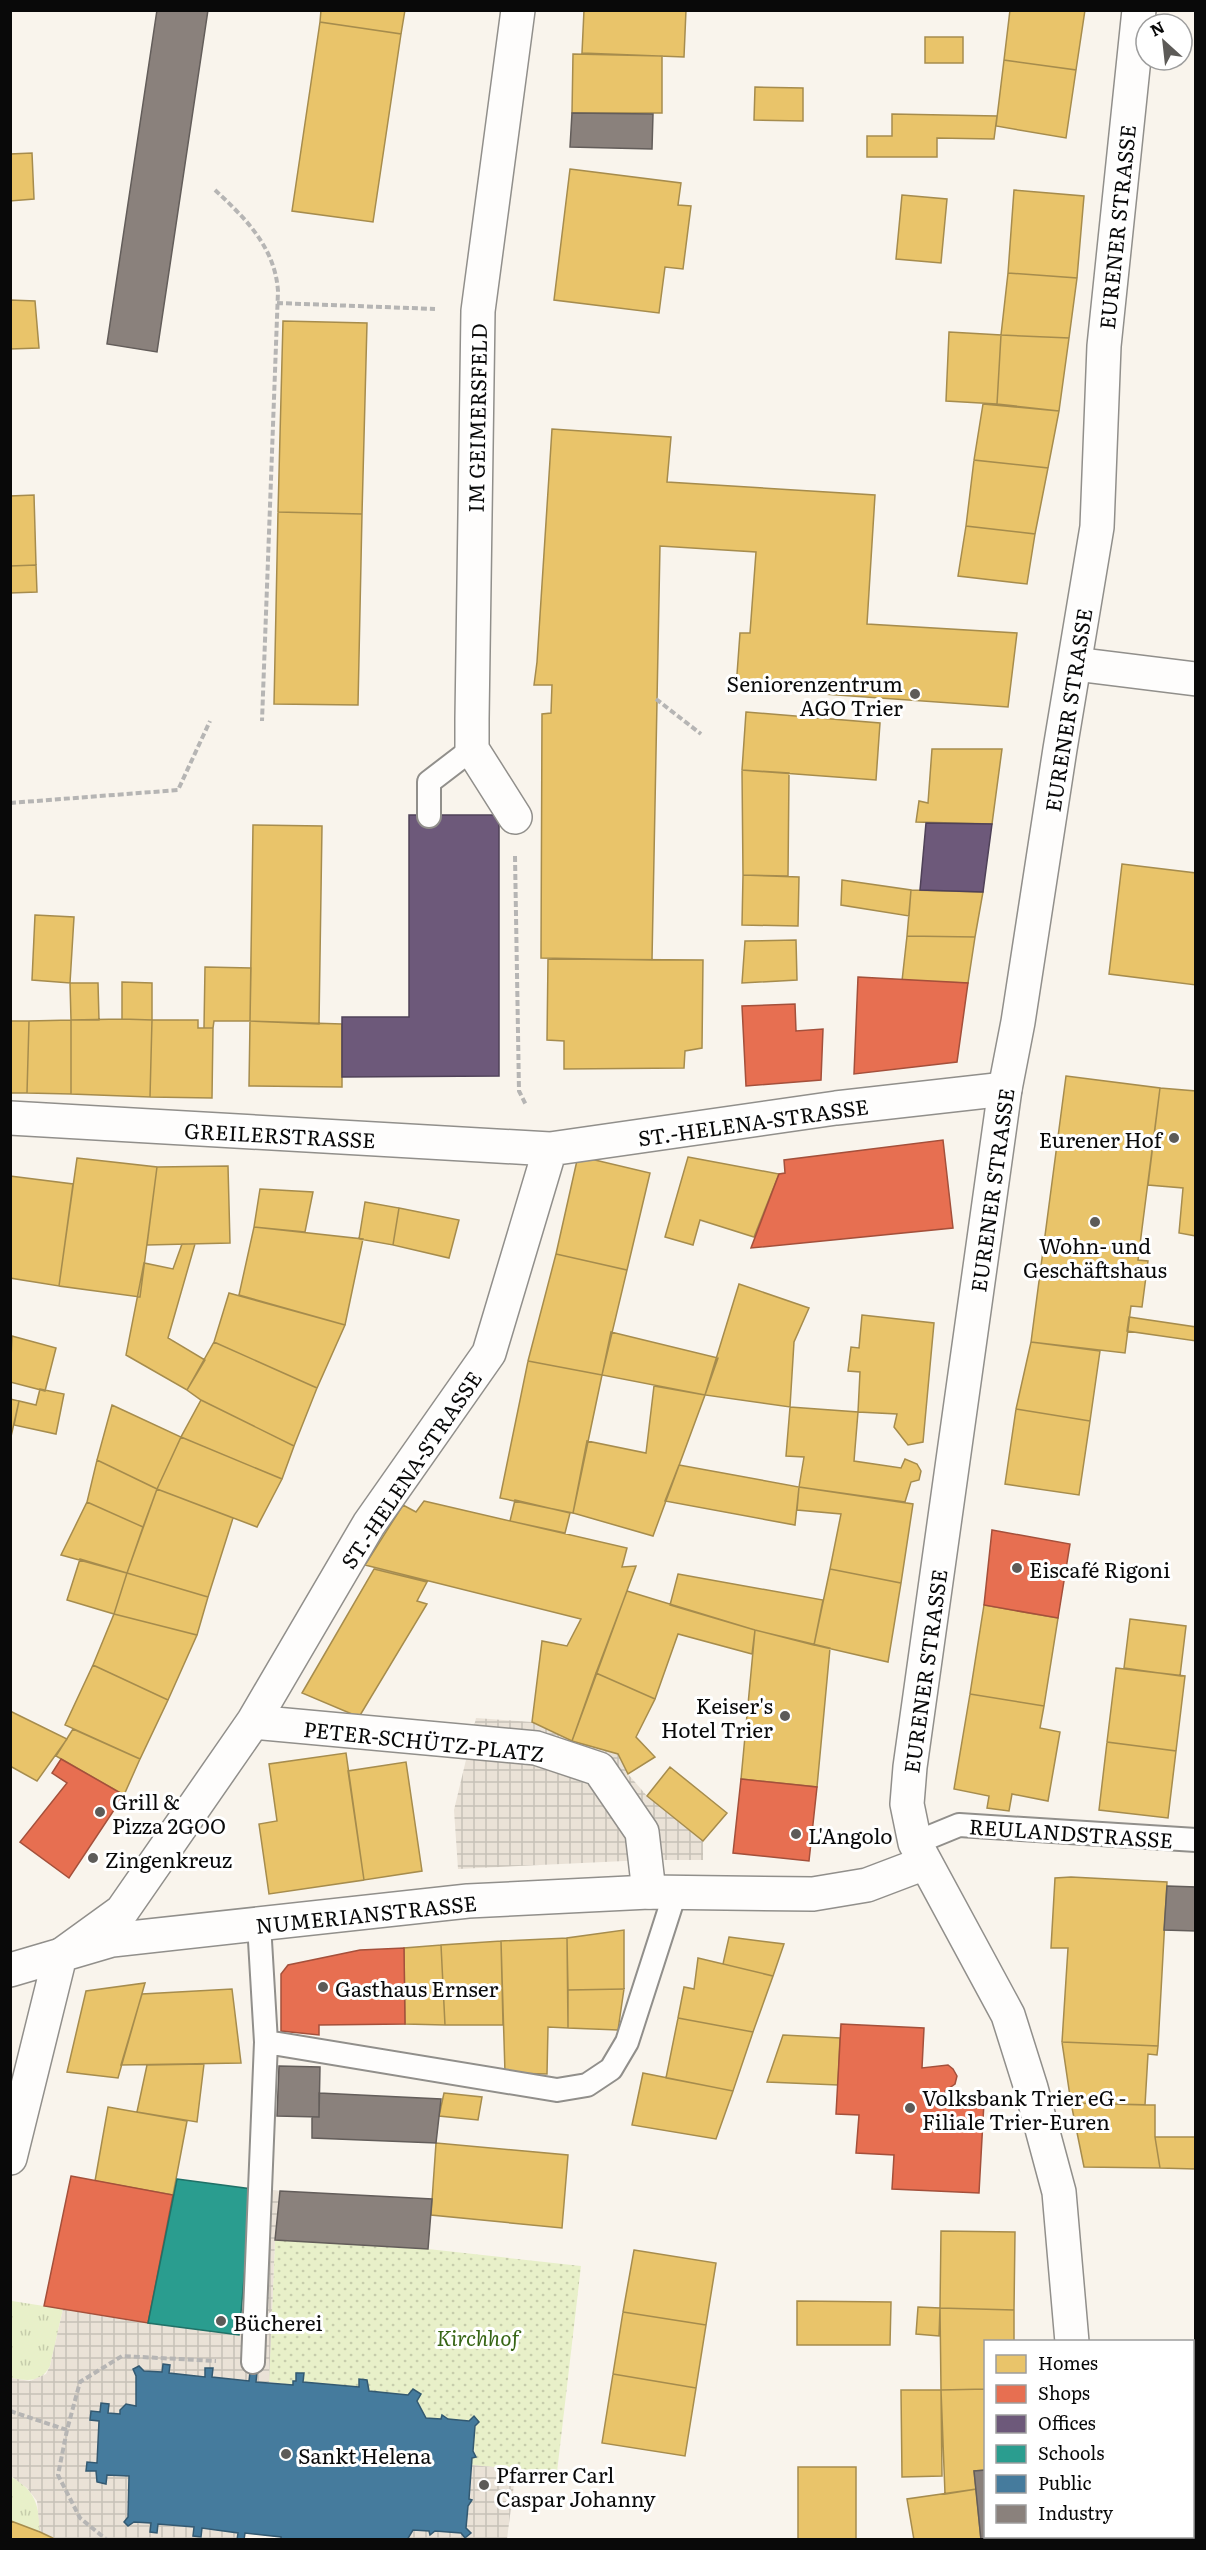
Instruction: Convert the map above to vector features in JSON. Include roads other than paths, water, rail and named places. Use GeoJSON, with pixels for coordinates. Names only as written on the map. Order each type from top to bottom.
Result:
{"type":"FeatureCollection","features":[{"type":"Feature","properties":{"kind":"street","name":"IM GEIMERSFELD"},"geometry":{"type":"LineString","coordinates":[[472,748],[478,311],[518,10]]}},
{"type":"Feature","properties":{"kind":"street","name":"EURENER STRASSE"},"geometry":{"type":"LineString","coordinates":[[1072,2340],[1059,2192],[1031,2088],[1008,2015],[920,1853],[907,1804],[910,1767],[1005,1089],[1018,1022],[1097,527],[1104,346],[1139,10]]}},
{"type":"Feature","properties":{"kind":"street"},"geometry":{"type":"LineString","coordinates":[[1075,664],[1196,679]]}},
{"type":"Feature","properties":{"kind":"street"},"geometry":{"type":"LineString","coordinates":[[472,748],[515,817]]}},
{"type":"Feature","properties":{"kind":"street","name":"ST.-HELENA-STRASSE"},"geometry":{"type":"LineString","coordinates":[[60,1956],[122,1911],[253,1722],[369,1524],[489,1353],[550,1149],[836,1108],[1005,1089]]}},
{"type":"Feature","properties":{"kind":"street","name":"GREILERSTRASSE"},"geometry":{"type":"LineString","coordinates":[[10,1118],[550,1149]]}},
{"type":"Feature","properties":{"kind":"street","name":"PETER-SCHÜTZ-PLATZ"},"geometry":{"type":"LineString","coordinates":[[253,1722],[536,1748],[599,1769],[642,1832],[662,1893]]}},
{"type":"Feature","properties":{"kind":"street","name":"NUMERIANSTRASSE"},"geometry":{"type":"LineString","coordinates":[[10,1970],[112,1940],[468,1901],[662,1893],[813,1894],[867,1885],[920,1853]]}},
{"type":"Feature","properties":{"kind":"street"},"geometry":{"type":"LineString","coordinates":[[10,2157],[60,1956]]}},
{"type":"Feature","properties":{"kind":"lane"},"geometry":{"type":"LineString","coordinates":[[429,816],[429,782],[472,748]]}},
{"type":"Feature","properties":{"kind":"lane","name":"REULANDSTRASSE"},"geometry":{"type":"LineString","coordinates":[[920,1853],[958,1825],[1196,1840]]}},
{"type":"Feature","properties":{"kind":"lane"},"geometry":{"type":"LineString","coordinates":[[266,2042],[557,2090],[587,2085],[611,2069],[627,2042],[662,1893]]}},
{"type":"Feature","properties":{"kind":"lane"},"geometry":{"type":"LineString","coordinates":[[253,2362],[266,2042],[259,1924]]}},
{"type":"Feature","properties":{"kind":"place","name":"Seniorenzentrum AGO Trier"},"geometry":{"type":"Point","coordinates":[915,694]}},
{"type":"Feature","properties":{"kind":"place","name":"Eurener Hof"},"geometry":{"type":"Point","coordinates":[1174,1138]}},
{"type":"Feature","properties":{"kind":"place","name":"Wohn- und Geschäftshaus"},"geometry":{"type":"Point","coordinates":[1095,1222]}},
{"type":"Feature","properties":{"kind":"place","name":"Eiscafé Rigoni"},"geometry":{"type":"Point","coordinates":[1017,1568]}},
{"type":"Feature","properties":{"kind":"place","name":"Keiser's Hotel Trier"},"geometry":{"type":"Point","coordinates":[785,1716]}},
{"type":"Feature","properties":{"kind":"place","name":"Grill & Pizza 2GOO"},"geometry":{"type":"Point","coordinates":[100,1812]}},
{"type":"Feature","properties":{"kind":"place","name":"L'Angolo"},"geometry":{"type":"Point","coordinates":[796,1834]}},
{"type":"Feature","properties":{"kind":"place","name":"Zingenkreuz"},"geometry":{"type":"Point","coordinates":[93,1858]}},
{"type":"Feature","properties":{"kind":"place","name":"Gasthaus Ernser"},"geometry":{"type":"Point","coordinates":[323,1987]}},
{"type":"Feature","properties":{"kind":"place","name":"Volksbank Trier eG - Filiale Trier-Euren"},"geometry":{"type":"Point","coordinates":[910,2108]}},
{"type":"Feature","properties":{"kind":"place","name":"Bücherei"},"geometry":{"type":"Point","coordinates":[221,2321]}},
{"type":"Feature","properties":{"kind":"place","name":"Sankt Helena"},"geometry":{"type":"Point","coordinates":[286,2454]}},
{"type":"Feature","properties":{"kind":"place","name":"Pfarrer Carl Caspar Johanny"},"geometry":{"type":"Point","coordinates":[484,2485]}},
{"type":"Feature","properties":{"kind":"park label","name":"Kirchhof"},"geometry":{"type":"Point","coordinates":[478,2336]}}]}
